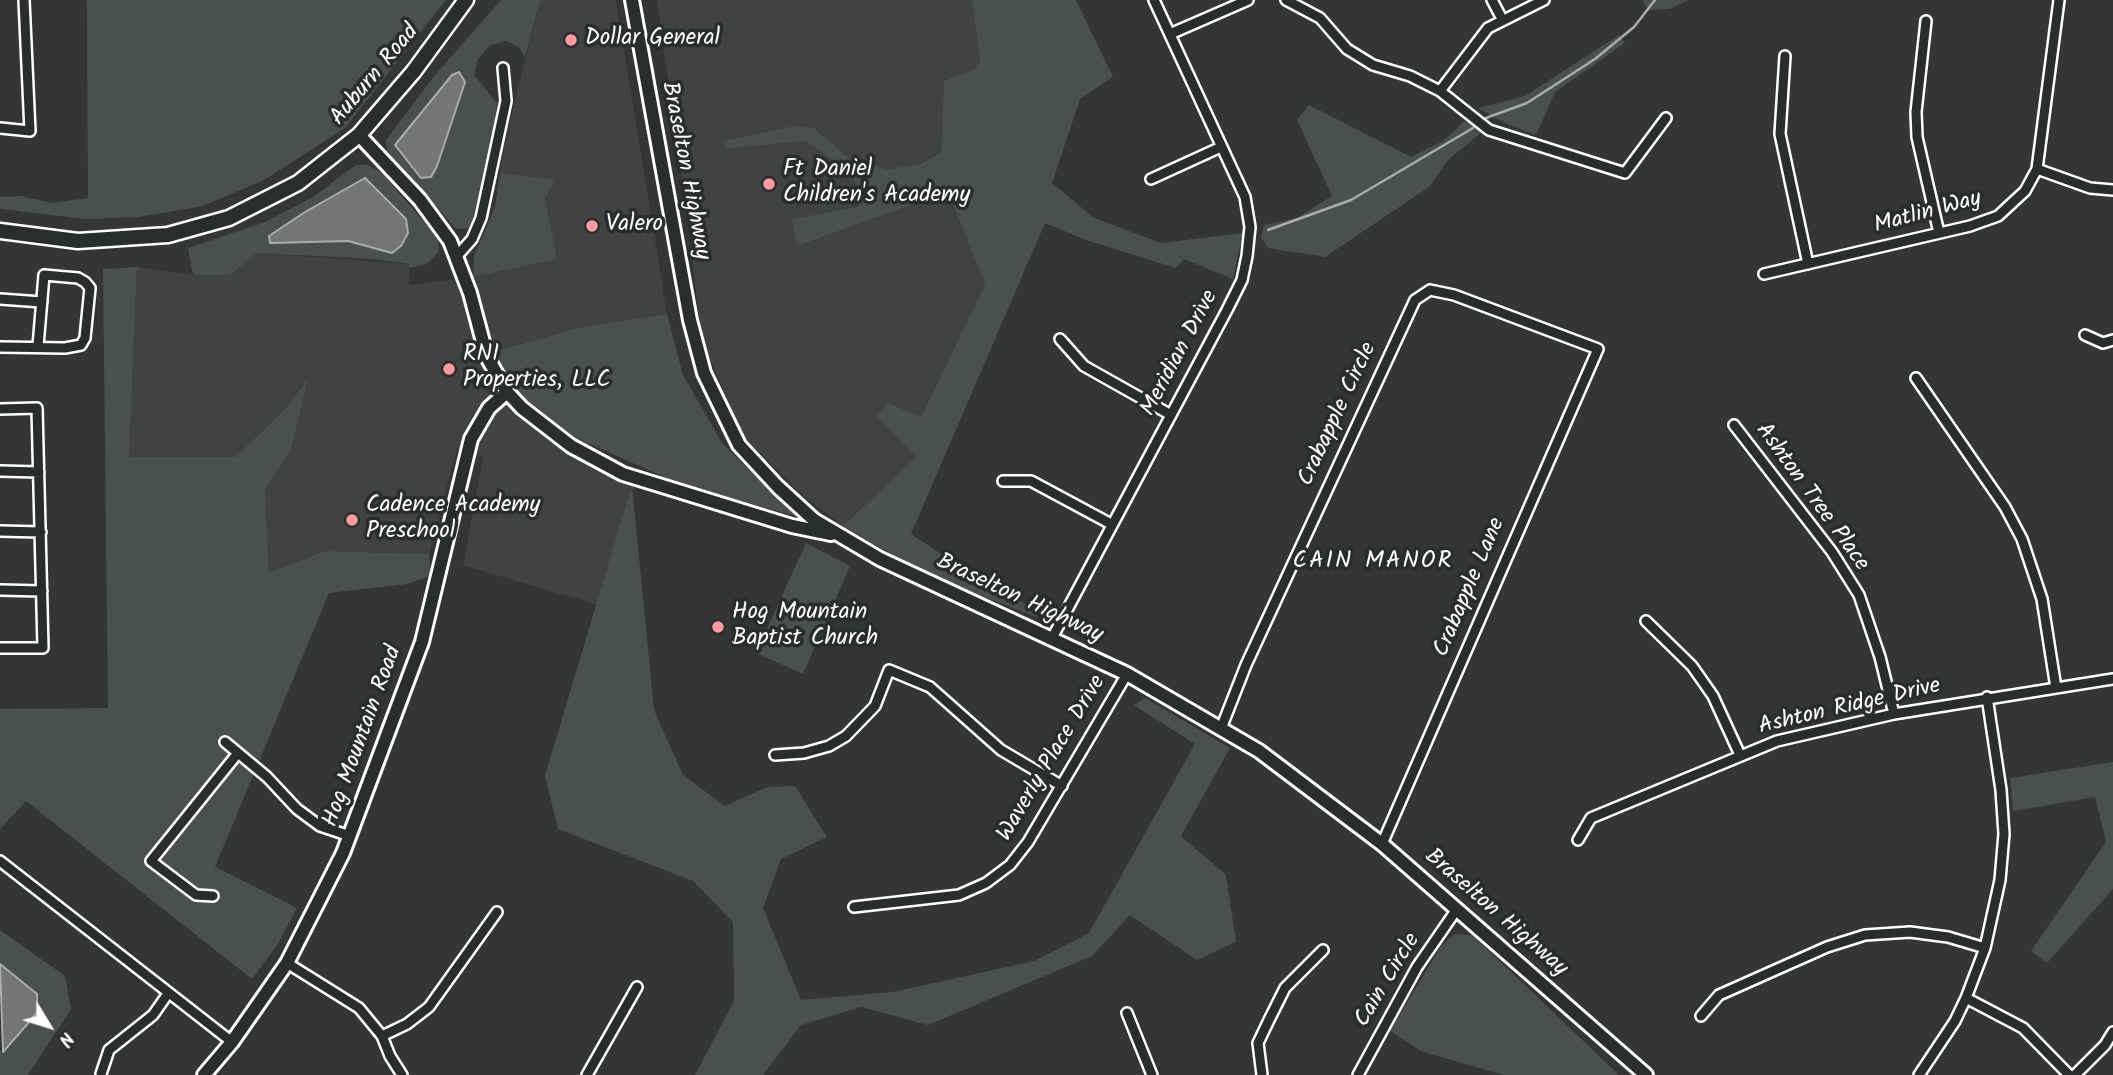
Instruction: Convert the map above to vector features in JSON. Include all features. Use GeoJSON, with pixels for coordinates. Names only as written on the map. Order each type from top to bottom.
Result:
{"type":"FeatureCollection","features":[{"type":"Feature","properties":{"kind":"main road","name":"Braselton Highway"},"geometry":{"type":"LineString","coordinates":[[632,0],[690,320],[704,373],[739,445],[800,508],[836,535],[880,559],[1127,674],[1222,726],[1309,787],[1382,844],[1646,1075]]}},
{"type":"Feature","properties":{"kind":"main road","name":"Auburn Road"},"geometry":{"type":"LineString","coordinates":[[0,230],[78,241],[168,235],[229,218],[298,183],[359,135],[414,71],[463,3]]}},
{"type":"Feature","properties":{"kind":"main road"},"geometry":{"type":"LineString","coordinates":[[359,135],[420,200],[440,226],[457,256],[487,357],[507,392],[522,408],[571,446],[623,474],[792,526],[836,535]]}},
{"type":"Feature","properties":{"kind":"main road","name":"Hog Mountain Road"},"geometry":{"type":"LineString","coordinates":[[204,1075],[232,1042],[287,963],[316,910],[350,836],[422,642],[471,439],[489,408],[507,392]]}},
{"type":"Feature","properties":{"kind":"street"},"geometry":{"type":"LineString","coordinates":[[0,128],[30,131],[24,0]]}},
{"type":"Feature","properties":{"kind":"street","name":"Meridian Drive"},"geometry":{"type":"LineString","coordinates":[[1052,638],[1242,280],[1247,256],[1250,227],[1245,197],[1154,0]]}},
{"type":"Feature","properties":{"kind":"street"},"geometry":{"type":"LineString","coordinates":[[1170,34],[1248,0]]}},
{"type":"Feature","properties":{"kind":"street"},"geometry":{"type":"LineString","coordinates":[[1286,0],[1320,18],[1347,49],[1373,65],[1410,76],[1440,91],[1489,130],[1625,173],[1666,118]]}},
{"type":"Feature","properties":{"kind":"street"},"geometry":{"type":"LineString","coordinates":[[1492,0],[1502,19]]}},
{"type":"Feature","properties":{"kind":"street"},"geometry":{"type":"LineString","coordinates":[[1440,91],[1476,40],[1502,19],[1544,0]]}},
{"type":"Feature","properties":{"kind":"street","name":"Matlin Way"},"geometry":{"type":"LineString","coordinates":[[1764,274],[1939,233],[1998,216],[2025,191],[2037,169],[2059,0]]}},
{"type":"Feature","properties":{"kind":"street"},"geometry":{"type":"LineString","coordinates":[[1926,21],[1916,112],[1917,136],[1939,233]]}},
{"type":"Feature","properties":{"kind":"street"},"geometry":{"type":"LineString","coordinates":[[1785,56],[1780,134],[1808,264]]}},
{"type":"Feature","properties":{"kind":"street"},"geometry":{"type":"LineString","coordinates":[[457,256],[472,239],[481,218],[506,101],[503,68]]}},
{"type":"Feature","properties":{"kind":"street"},"geometry":{"type":"LineString","coordinates":[[1150,180],[1221,147]]}},
{"type":"Feature","properties":{"kind":"street"},"geometry":{"type":"LineString","coordinates":[[2037,169],[2090,188],[2113,190]]}},
{"type":"Feature","properties":{"kind":"street"},"geometry":{"type":"LineString","coordinates":[[0,347],[81,345],[85,338],[90,288],[78,278],[44,275],[38,346]]}},
{"type":"Feature","properties":{"kind":"street","name":"Crabapple Circle"},"geometry":{"type":"LineString","coordinates":[[1222,726],[1257,641],[1415,300],[1430,290],[1454,295],[1598,349]]}},
{"type":"Feature","properties":{"kind":"street"},"geometry":{"type":"LineString","coordinates":[[0,299],[42,302]]}},
{"type":"Feature","properties":{"kind":"street"},"geometry":{"type":"LineString","coordinates":[[2085,335],[2103,343],[2113,340]]}},
{"type":"Feature","properties":{"kind":"street"},"geometry":{"type":"LineString","coordinates":[[1060,340],[1084,366],[1171,415]]}},
{"type":"Feature","properties":{"kind":"street","name":"Crabapple Lane"},"geometry":{"type":"LineString","coordinates":[[1382,844],[1598,349]]}},
{"type":"Feature","properties":{"kind":"street"},"geometry":{"type":"LineString","coordinates":[[1916,378],[2005,507],[2022,539],[2042,599],[2056,688]]}},
{"type":"Feature","properties":{"kind":"street"},"geometry":{"type":"LineString","coordinates":[[0,409],[37,408],[43,648],[0,648]]}},
{"type":"Feature","properties":{"kind":"street","name":"Ashton Tree Place"},"geometry":{"type":"LineString","coordinates":[[1734,425],[1832,552],[1859,595],[1880,657],[1894,714]]}},
{"type":"Feature","properties":{"kind":"street"},"geometry":{"type":"LineString","coordinates":[[0,471],[39,472]]}},
{"type":"Feature","properties":{"kind":"street"},"geometry":{"type":"LineString","coordinates":[[1003,481],[1031,481],[1111,524]]}},
{"type":"Feature","properties":{"kind":"street"},"geometry":{"type":"LineString","coordinates":[[0,531],[41,532]]}},
{"type":"Feature","properties":{"kind":"street"},"geometry":{"type":"LineString","coordinates":[[0,590],[42,591]]}},
{"type":"Feature","properties":{"kind":"street"},"geometry":{"type":"LineString","coordinates":[[1646,621],[1692,666],[1713,696],[1740,755]]}},
{"type":"Feature","properties":{"kind":"street"},"geometry":{"type":"LineString","coordinates":[[775,755],[804,753],[829,746],[846,736],[875,706],[889,670],[930,687],[1000,750],[1062,786]]}},
{"type":"Feature","properties":{"kind":"street","name":"Waverly Place Drive"},"geometry":{"type":"LineString","coordinates":[[854,907],[959,895],[986,883],[1010,865],[1028,842],[1127,674]]}},
{"type":"Feature","properties":{"kind":"street","name":"Ashton Ridge Drive"},"geometry":{"type":"LineString","coordinates":[[1578,840],[1591,818],[1777,741],[1894,714],[1987,697],[2113,679]]}},
{"type":"Feature","properties":{"kind":"street"},"geometry":{"type":"LineString","coordinates":[[1919,1075],[1955,1021],[1966,998],[1985,948],[2000,880],[2004,834],[1987,697]]}},
{"type":"Feature","properties":{"kind":"street"},"geometry":{"type":"LineString","coordinates":[[225,742],[267,777],[297,809],[320,826],[350,836]]}},
{"type":"Feature","properties":{"kind":"street"},"geometry":{"type":"LineString","coordinates":[[213,896],[196,895],[151,862],[238,752]]}},
{"type":"Feature","properties":{"kind":"street"},"geometry":{"type":"LineString","coordinates":[[0,861],[167,995],[232,1042]]}},
{"type":"Feature","properties":{"kind":"street","name":"Cain Circle"},"geometry":{"type":"LineString","coordinates":[[1357,1075],[1410,979],[1457,909]]}},
{"type":"Feature","properties":{"kind":"street"},"geometry":{"type":"LineString","coordinates":[[382,1036],[407,1024],[429,1007],[497,912]]}},
{"type":"Feature","properties":{"kind":"street"},"geometry":{"type":"LineString","coordinates":[[1701,1016],[1719,995],[1827,947],[1865,934],[1910,932],[1948,937],[1985,948]]}},
{"type":"Feature","properties":{"kind":"street"},"geometry":{"type":"LineString","coordinates":[[1262,1075],[1258,1043],[1269,1020],[1285,988],[1323,950]]}},
{"type":"Feature","properties":{"kind":"street"},"geometry":{"type":"LineString","coordinates":[[287,963],[359,1008],[382,1036],[402,1075]]}},
{"type":"Feature","properties":{"kind":"street"},"geometry":{"type":"LineString","coordinates":[[587,1075],[638,987]]}},
{"type":"Feature","properties":{"kind":"street"},"geometry":{"type":"LineString","coordinates":[[101,1074],[109,1049],[153,1015],[167,995]]}},
{"type":"Feature","properties":{"kind":"street"},"geometry":{"type":"LineString","coordinates":[[1966,998],[2022,1028],[2069,1075]]}},
{"type":"Feature","properties":{"kind":"street"},"geometry":{"type":"LineString","coordinates":[[1126,1013],[1152,1075]]}},
{"type":"Feature","properties":{"kind":"street"},"geometry":{"type":"LineString","coordinates":[[2075,1075],[2105,1045],[2113,1032]]}},
{"type":"Feature","properties":{"kind":"shaded area"},"geometry":{"type":"Polygon","coordinates":[[[87,0],[446,0],[345,128],[264,180],[203,206],[139,217],[86,219],[0,209],[0,197],[21,196],[51,203],[88,198],[87,0]]]}},
{"type":"Feature","properties":{"kind":"shaded area"},"geometry":{"type":"Polygon","coordinates":[[[501,0],[540,0],[525,58],[519,47],[506,41],[490,45],[478,59],[474,75],[497,103],[494,130],[475,215],[468,228],[456,229],[387,151],[386,140],[435,75],[501,0]],[[459,72],[452,75],[395,145],[431,177],[465,82],[459,72]]]}},
{"type":"Feature","properties":{"kind":"shaded area"},"geometry":{"type":"Polygon","coordinates":[[[540,0],[616,0],[667,314],[581,327],[493,352],[523,399],[574,437],[588,443],[632,485],[598,605],[463,565],[483,457],[457,448],[429,554],[325,551],[269,574],[265,490],[291,450],[306,380],[287,407],[236,458],[129,457],[137,267],[193,275],[230,275],[257,253],[409,264],[409,285],[473,277],[545,199],[555,181],[500,173],[503,150],[540,0]]]}},
{"type":"Feature","properties":{"kind":"shaded area"},"geometry":{"type":"Polygon","coordinates":[[[657,0],[972,0],[980,60],[975,69],[944,81],[941,152],[919,164],[888,169],[855,163],[814,128],[795,126],[726,149],[806,141],[848,173],[864,195],[857,207],[793,219],[797,246],[948,192],[985,284],[921,417],[917,456],[843,526],[800,493],[744,437],[703,342],[690,246],[692,238],[657,0]]]}},
{"type":"Feature","properties":{"kind":"shaded area"},"geometry":{"type":"Polygon","coordinates":[[[972,0],[1076,0],[1113,77],[1080,99],[1052,183],[1094,218],[1161,243],[1243,233],[1233,279],[1184,259],[1176,268],[1086,240],[1045,223],[911,534],[976,577],[1041,612],[1036,617],[969,591],[893,555],[843,526],[916,457],[877,416],[888,403],[921,417],[985,284],[948,192],[797,246],[792,219],[857,207],[863,195],[849,173],[806,141],[725,149],[724,141],[795,126],[814,128],[855,163],[888,169],[920,164],[941,152],[944,81],[975,69],[980,60],[972,0]]]}},
{"type":"Feature","properties":{"kind":"shaded area"},"geometry":{"type":"Polygon","coordinates":[[[1642,0],[1689,0],[1670,9],[1648,10],[1642,0]]]}},
{"type":"Feature","properties":{"kind":"shaded area"},"geometry":{"type":"Polygon","coordinates":[[[1619,35],[1625,43],[1555,92],[1536,135],[1505,123],[1478,108],[1525,96],[1619,35]]]}},
{"type":"Feature","properties":{"kind":"shaded area"},"geometry":{"type":"Polygon","coordinates":[[[459,72],[465,82],[437,166],[431,177],[421,178],[395,145],[452,75],[459,72]]]}},
{"type":"Feature","properties":{"kind":"shaded area"},"geometry":{"type":"Polygon","coordinates":[[[1309,105],[1411,157],[1443,141],[1465,121],[1482,132],[1448,160],[1429,187],[1325,257],[1268,248],[1261,237],[1264,225],[1297,218],[1332,196],[1297,120],[1309,105]]]}},
{"type":"Feature","properties":{"kind":"shaded area"},"geometry":{"type":"Polygon","coordinates":[[[356,165],[367,165],[381,172],[438,238],[439,251],[427,264],[409,268],[409,264],[374,259],[257,253],[230,275],[193,275],[188,248],[265,222],[313,197],[356,165]],[[366,178],[305,212],[314,240],[348,241],[392,253],[366,178]]]}},
{"type":"Feature","properties":{"kind":"shaded area"},"geometry":{"type":"Polygon","coordinates":[[[500,173],[555,180],[545,199],[557,259],[473,277],[474,256],[495,207],[500,173]]]}},
{"type":"Feature","properties":{"kind":"shaded area"},"geometry":{"type":"Polygon","coordinates":[[[365,178],[406,219],[408,233],[401,246],[392,253],[348,241],[270,243],[269,236],[365,178]]]}},
{"type":"Feature","properties":{"kind":"shaded area"},"geometry":{"type":"Polygon","coordinates":[[[137,267],[129,457],[236,457],[287,407],[308,378],[291,450],[265,490],[269,573],[325,551],[429,554],[430,576],[407,584],[329,593],[215,867],[297,908],[278,944],[252,979],[26,801],[0,829],[0,709],[108,708],[103,269],[137,267]]]}},
{"type":"Feature","properties":{"kind":"shaded area"},"geometry":{"type":"Polygon","coordinates":[[[667,314],[683,375],[722,443],[796,516],[687,487],[574,437],[523,399],[498,366],[493,352],[581,327],[667,314]]]}},
{"type":"Feature","properties":{"kind":"shaded area"},"geometry":{"type":"Polygon","coordinates":[[[632,485],[654,710],[683,775],[725,806],[767,787],[795,786],[827,837],[781,859],[763,908],[801,1000],[893,992],[1034,961],[1089,933],[1195,744],[1134,705],[1145,698],[1230,748],[1181,836],[1226,875],[1236,942],[1197,960],[1130,915],[1092,956],[928,1025],[861,1007],[801,1025],[763,1075],[695,1075],[734,1001],[733,922],[693,881],[558,829],[545,776],[632,485]]]}},
{"type":"Feature","properties":{"kind":"shaded area"},"geometry":{"type":"Polygon","coordinates":[[[806,543],[850,566],[803,674],[756,653],[806,543]]]}},
{"type":"Feature","properties":{"kind":"shaded area"},"geometry":{"type":"Polygon","coordinates":[[[2113,762],[2113,889],[2047,963],[2031,951],[2106,842],[2095,797],[2013,811],[2010,778],[2113,762]]]}},
{"type":"Feature","properties":{"kind":"shaded area"},"geometry":{"type":"Polygon","coordinates":[[[0,930],[65,976],[71,1009],[28,1075],[0,1075],[0,1050],[2,1052],[36,994],[0,964],[0,930]]]}},
{"type":"Feature","properties":{"kind":"shaded area"},"geometry":{"type":"Polygon","coordinates":[[[1455,934],[1472,935],[1619,1075],[1503,1075],[1421,1051],[1390,1031],[1441,946],[1455,934]]]}},
{"type":"Feature","properties":{"kind":"shaded area"},"geometry":{"type":"Polygon","coordinates":[[[0,964],[37,994],[37,1013],[3,1052],[0,964]]]}},
{"type":"Feature","properties":{"kind":"waterway"},"geometry":{"type":"LineString","coordinates":[[1486,118],[1527,103],[1595,59],[1634,27],[1655,0]]}},
{"type":"Feature","properties":{"kind":"waterway"},"geometry":{"type":"LineString","coordinates":[[1268,230],[1351,200],[1473,128]]}},
{"type":"Feature","properties":{"kind":"place","name":"Dollar General"},"geometry":{"type":"Point","coordinates":[571,40]}},
{"type":"Feature","properties":{"kind":"place","name":"Ft Daniel Children's Academy"},"geometry":{"type":"Point","coordinates":[769,184]}},
{"type":"Feature","properties":{"kind":"place","name":"Valero"},"geometry":{"type":"Point","coordinates":[592,226]}},
{"type":"Feature","properties":{"kind":"place","name":"RNI Properties, LLC"},"geometry":{"type":"Point","coordinates":[449,369]}},
{"type":"Feature","properties":{"kind":"place","name":"Cadence Academy Preschool"},"geometry":{"type":"Point","coordinates":[352,520]}},
{"type":"Feature","properties":{"kind":"place","name":"Hog Mountain Baptist Church"},"geometry":{"type":"Point","coordinates":[718,627]}},
{"type":"Feature","properties":{"kind":"district","name":"CAIN MANOR"},"geometry":{"type":"Point","coordinates":[1373,563]}}]}
